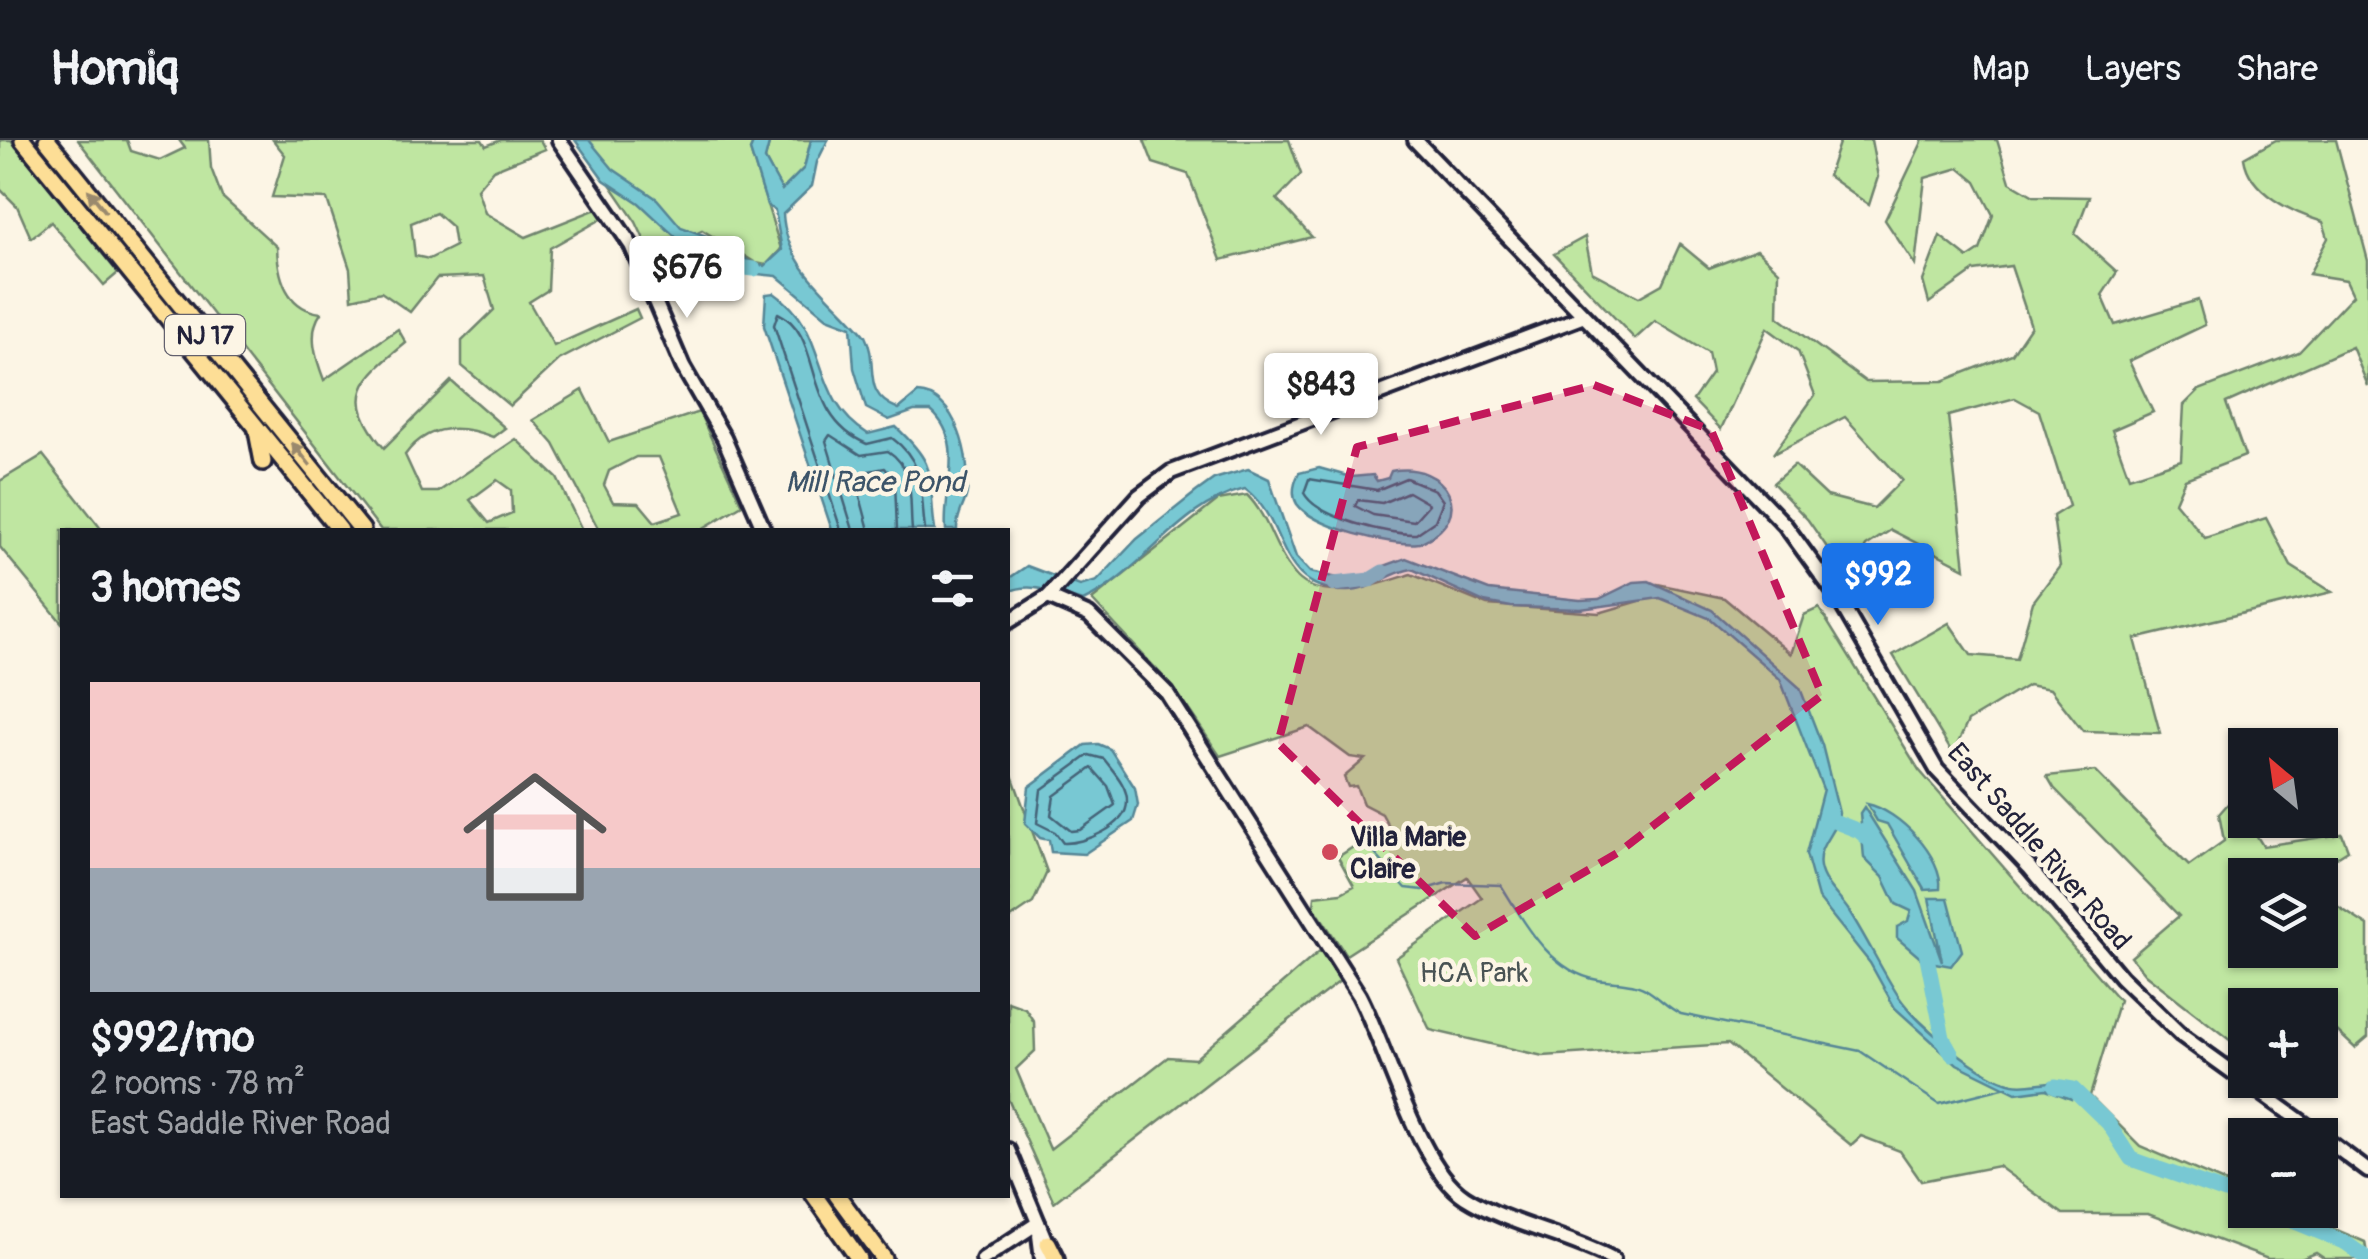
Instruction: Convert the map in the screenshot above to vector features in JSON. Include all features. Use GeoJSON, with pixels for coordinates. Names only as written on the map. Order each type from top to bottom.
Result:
{"type":"FeatureCollection","features":[{"type":"Feature","properties":{"kind":"highway","name":"NJ 17"},"geometry":{"type":"LineString","coordinates":[[23,140],[338,528]]}},
{"type":"Feature","properties":{"kind":"highway","name":"NJ 17"},"geometry":{"type":"LineString","coordinates":[[47,140],[360,528]]}},
{"type":"Feature","properties":{"kind":"highway"},"geometry":{"type":"LineString","coordinates":[[256,428],[263,462]]}},
{"type":"Feature","properties":{"kind":"highway"},"geometry":{"type":"LineString","coordinates":[[280,480],[310,494]]}},
{"type":"Feature","properties":{"kind":"highway"},"geometry":{"type":"LineString","coordinates":[[816,1198],[853,1254]]}},
{"type":"Feature","properties":{"kind":"highway"},"geometry":{"type":"LineString","coordinates":[[841,1200],[884,1259]]}},
{"type":"Feature","properties":{"kind":"highway"},"geometry":{"type":"LineString","coordinates":[[841,1200],[896,1259]]}},
{"type":"Feature","properties":{"kind":"street"},"geometry":{"type":"LineString","coordinates":[[559,140],[631,245],[684,367],[724,438],[763,528]]}},
{"type":"Feature","properties":{"kind":"street","name":"East Saddle River Road"},"geometry":{"type":"LineString","coordinates":[[1415,140],[1785,526],[1838,598],[1937,770],[2030,867],[2121,978],[2181,1034],[2297,1118]]}},
{"type":"Feature","properties":{"kind":"street"},"geometry":{"type":"LineString","coordinates":[[1010,621],[1050,595],[1140,496],[1171,472],[1582,317]]}},
{"type":"Feature","properties":{"kind":"street"},"geometry":{"type":"LineString","coordinates":[[1050,595],[1089,615],[1168,693],[1360,995],[1428,1156],[1443,1178],[1477,1204],[1613,1259]]}},
{"type":"Feature","properties":{"kind":"street","name":"East Saddle River Road"},"geometry":{"type":"LineString","coordinates":[[2338,1148],[2368,1170]]}},
{"type":"Feature","properties":{"kind":"street"},"geometry":{"type":"LineString","coordinates":[[1010,1155],[1051,1254]]}},
{"type":"Feature","properties":{"kind":"street"},"geometry":{"type":"LineString","coordinates":[[983,1259],[1038,1223]]}},
{"type":"Feature","properties":{"kind":"street"},"geometry":{"type":"LineString","coordinates":[[1038,1223],[1042,1259]]}},
{"type":"Feature","properties":{"kind":"highlighted area"},"geometry":{"type":"Polygon","coordinates":[[[1594,385],[1711,430],[1822,695],[1619,852],[1475,936],[1278,743],[1357,447],[1594,385]]]}},
{"type":"Feature","properties":{"kind":"green space"},"geometry":{"type":"Polygon","coordinates":[[[0,140],[11,140],[118,273],[104,285],[51,222],[31,238],[17,206],[0,189],[0,140]]]}},
{"type":"Feature","properties":{"kind":"green space"},"geometry":{"type":"Polygon","coordinates":[[[78,140],[127,140],[131,151],[160,160],[185,148],[179,140],[209,140],[211,168],[222,197],[277,247],[282,280],[292,299],[321,313],[314,337],[324,380],[398,329],[406,343],[368,378],[360,401],[363,415],[384,448],[451,381],[505,428],[493,437],[445,429],[423,437],[405,455],[422,492],[438,492],[516,439],[557,478],[581,528],[379,528],[78,140]],[[497,480],[470,500],[489,523],[512,513],[511,490],[497,480]]]}},
{"type":"Feature","properties":{"kind":"green space"},"geometry":{"type":"Polygon","coordinates":[[[273,140],[482,140],[486,146],[501,140],[540,140],[545,149],[493,170],[477,189],[485,213],[526,237],[599,208],[605,217],[550,248],[548,290],[529,302],[554,346],[636,309],[640,318],[559,360],[510,406],[462,366],[462,341],[494,310],[484,276],[437,278],[410,312],[381,292],[352,299],[350,269],[327,199],[272,197],[285,155],[273,140]],[[436,213],[411,223],[415,256],[429,259],[455,246],[452,227],[436,213]]]}},
{"type":"Feature","properties":{"kind":"green space"},"geometry":{"type":"Polygon","coordinates":[[[580,140],[754,140],[750,150],[781,249],[766,265],[756,263],[702,230],[651,254],[636,222],[580,140]]]}},
{"type":"Feature","properties":{"kind":"green space"},"geometry":{"type":"Polygon","coordinates":[[[770,140],[811,140],[804,168],[782,191],[765,159],[770,140]]]}},
{"type":"Feature","properties":{"kind":"green space"},"geometry":{"type":"Polygon","coordinates":[[[1144,140],[1289,140],[1301,174],[1277,199],[1312,237],[1221,260],[1188,174],[1153,163],[1144,140]]]}},
{"type":"Feature","properties":{"kind":"green space"},"geometry":{"type":"Polygon","coordinates":[[[1840,140],[1871,140],[1878,177],[1869,205],[1828,176],[1840,140]]]}},
{"type":"Feature","properties":{"kind":"green space"},"geometry":{"type":"Polygon","coordinates":[[[1923,140],[1997,140],[2010,182],[2034,196],[2089,197],[2075,234],[2117,272],[2102,295],[2115,325],[2198,300],[2205,325],[2129,361],[2153,412],[2112,430],[2129,477],[2181,460],[2184,405],[2199,390],[2299,352],[2353,295],[2346,280],[2309,274],[2328,238],[2323,222],[2274,200],[2254,182],[2244,158],[2276,140],[2336,140],[2368,261],[2368,386],[2352,347],[2226,403],[2245,456],[2185,479],[2175,502],[2205,538],[2266,518],[2291,566],[2332,592],[2135,639],[2160,733],[2083,731],[2050,689],[2028,685],[1968,721],[1953,754],[1893,655],[1949,623],[1971,655],[2017,659],[2033,602],[2060,566],[2053,516],[2069,506],[2039,411],[2015,398],[1948,416],[1965,568],[1891,530],[1866,546],[1849,579],[1808,520],[1773,483],[1794,465],[1827,496],[1874,508],[1902,480],[1845,417],[1773,454],[1815,395],[1798,351],[1767,328],[1721,429],[1693,400],[1712,373],[1708,353],[1655,321],[1635,339],[1554,254],[1585,237],[1592,272],[1639,297],[1662,284],[1680,244],[1709,268],[1757,250],[1779,271],[1778,317],[1866,382],[1943,381],[2012,354],[2031,326],[2011,266],[1974,271],[1929,303],[1923,281],[1940,236],[1968,258],[1980,250],[1993,215],[1976,182],[1959,168],[1925,178],[1915,265],[1885,220],[1923,140]]]}},
{"type":"Feature","properties":{"kind":"green space"},"geometry":{"type":"Polygon","coordinates":[[[583,390],[609,442],[699,412],[742,505],[703,528],[598,528],[554,444],[533,420],[583,390]],[[636,457],[609,471],[604,485],[613,502],[639,503],[655,522],[682,513],[659,457],[636,457]]]}},
{"type":"Feature","properties":{"kind":"green space"},"geometry":{"type":"Polygon","coordinates":[[[43,455],[100,528],[60,528],[60,621],[0,547],[0,481],[43,455]]]}},
{"type":"Feature","properties":{"kind":"green space","name":"HCA Park"},"geometry":{"type":"Polygon","coordinates":[[[1247,495],[1289,568],[1308,585],[1322,590],[1352,590],[1411,574],[1487,605],[1599,613],[1660,595],[1658,584],[1724,598],[1791,654],[1804,615],[1819,608],[1919,770],[2119,1000],[2090,1096],[2140,1146],[2228,1184],[2228,1228],[2332,1228],[2365,1242],[2368,1259],[2325,1259],[2316,1253],[2301,1259],[2268,1259],[2148,1214],[2063,1214],[1998,1166],[1921,1181],[1900,1151],[1861,1136],[1851,1145],[1728,1044],[1543,1056],[1430,1030],[1396,958],[1482,898],[1467,877],[1346,955],[1314,907],[1315,896],[1341,893],[1354,886],[1338,857],[1361,842],[1371,846],[1389,827],[1382,814],[1363,804],[1356,786],[1348,787],[1344,777],[1365,759],[1350,757],[1309,727],[1220,756],[1174,688],[1092,600],[1218,500],[1247,495]]]}},
{"type":"Feature","properties":{"kind":"green space"},"geometry":{"type":"Polygon","coordinates":[[[1010,770],[1047,872],[1033,903],[1010,919],[1010,770]]]}},
{"type":"Feature","properties":{"kind":"green space"},"geometry":{"type":"Polygon","coordinates":[[[2095,771],[2189,866],[2224,841],[2219,814],[2228,804],[2228,838],[2258,838],[2263,846],[2338,838],[2342,834],[2348,850],[2335,858],[2228,858],[2228,968],[2338,968],[2338,907],[2368,926],[2368,1037],[2355,1048],[2338,1032],[2338,988],[2228,988],[2228,1039],[2145,974],[2131,957],[2179,916],[2054,788],[2047,776],[2095,771]]]}},
{"type":"Feature","properties":{"kind":"green space"},"geometry":{"type":"Polygon","coordinates":[[[1322,949],[1340,981],[1054,1202],[1010,1103],[1010,1003],[1025,1008],[1034,1022],[1035,1051],[1016,1069],[1050,1149],[1168,1057],[1195,1059],[1322,949]]]}},
{"type":"Feature","properties":{"kind":"water"},"geometry":{"type":"Polygon","coordinates":[[[575,140],[589,140],[613,169],[657,199],[681,227],[765,266],[782,250],[775,211],[767,205],[750,150],[754,140],[770,140],[765,159],[782,190],[804,168],[811,140],[828,140],[817,162],[812,186],[783,214],[786,233],[802,266],[865,336],[879,395],[899,409],[918,393],[931,396],[952,417],[964,447],[968,478],[957,528],[946,528],[951,452],[942,423],[931,411],[914,411],[889,420],[866,408],[854,368],[851,327],[827,318],[777,276],[747,273],[683,244],[639,203],[604,180],[575,140]]]}},
{"type":"Feature","properties":{"kind":"water","name":"Mill Race Pond"},"geometry":{"type":"Polygon","coordinates":[[[774,293],[805,327],[836,402],[849,419],[868,434],[896,427],[920,453],[929,474],[935,528],[831,528],[764,326],[766,294],[774,293]]]}},
{"type":"Feature","properties":{"kind":"water"},"geometry":{"type":"Polygon","coordinates":[[[1319,468],[1351,477],[1373,475],[1377,481],[1388,478],[1391,471],[1427,474],[1440,482],[1448,494],[1448,520],[1438,532],[1419,543],[1373,538],[1336,528],[1306,512],[1295,500],[1299,473],[1319,468]]]}},
{"type":"Feature","properties":{"kind":"water"},"geometry":{"type":"Polygon","coordinates":[[[1248,469],[1269,479],[1296,557],[1310,572],[1361,583],[1384,566],[1406,558],[1489,590],[1580,600],[1599,599],[1634,582],[1649,581],[1712,610],[1800,688],[1822,745],[1839,813],[1821,852],[1820,867],[1899,997],[1934,1034],[1984,1072],[2013,1084],[2065,1083],[2072,1086],[2071,1099],[2046,1089],[2016,1093],[1957,1064],[1895,1008],[1870,963],[1818,898],[1806,854],[1823,789],[1780,679],[1711,619],[1660,598],[1581,609],[1511,607],[1484,602],[1412,569],[1355,590],[1323,587],[1306,579],[1294,567],[1270,519],[1245,489],[1200,509],[1124,574],[1083,601],[1036,588],[1010,591],[1010,578],[1027,566],[1080,586],[1097,581],[1137,539],[1214,479],[1248,469]]]}},
{"type":"Feature","properties":{"kind":"water"},"geometry":{"type":"Polygon","coordinates":[[[1098,744],[1110,749],[1135,788],[1138,805],[1133,821],[1084,854],[1051,852],[1049,840],[1040,838],[1025,823],[1029,787],[1085,745],[1098,744]]]}},
{"type":"Feature","properties":{"kind":"water"},"geometry":{"type":"Polygon","coordinates":[[[1867,804],[1892,815],[1917,837],[1935,863],[1940,889],[1925,890],[1887,824],[1877,821],[1867,804]]]}},
{"type":"Feature","properties":{"kind":"water"},"geometry":{"type":"Polygon","coordinates":[[[1864,807],[1917,891],[1942,961],[1929,898],[1948,898],[1962,951],[1951,966],[1924,961],[1897,938],[1897,927],[1908,921],[1911,911],[1896,904],[1883,877],[1864,858],[1860,813],[1864,807]]]}},
{"type":"Feature","properties":{"kind":"waterway"},"geometry":{"type":"LineString","coordinates":[[707,251],[728,266],[754,269]]}},
{"type":"Feature","properties":{"kind":"waterway"},"geometry":{"type":"LineString","coordinates":[[1334,584],[1370,580],[1383,572]]}},
{"type":"Feature","properties":{"kind":"waterway"},"geometry":{"type":"LineString","coordinates":[[1830,811],[1831,820],[1859,831],[1876,846]]}},
{"type":"Feature","properties":{"kind":"waterway"},"geometry":{"type":"LineString","coordinates":[[1375,854],[1406,888],[1423,890],[1446,883],[1501,885],[1540,943],[1566,967],[1598,980],[1638,986],[1681,1014],[1860,1051],[1939,1104],[2007,1087]]}},
{"type":"Feature","properties":{"kind":"waterway"},"geometry":{"type":"LineString","coordinates":[[1925,947],[1943,1038],[1952,1054]]}},
{"type":"Feature","properties":{"kind":"waterway"},"geometry":{"type":"LineString","coordinates":[[2055,1086],[2073,1089],[2108,1123],[2131,1159],[2228,1193]]}},
{"type":"Feature","properties":{"kind":"waterway"},"geometry":{"type":"LineString","coordinates":[[2310,1228],[2346,1243],[2368,1259]]}},
{"type":"Feature","properties":{"kind":"place","name":"Villa Marie Claire"},"geometry":{"type":"Point","coordinates":[1330,852]}}]}
